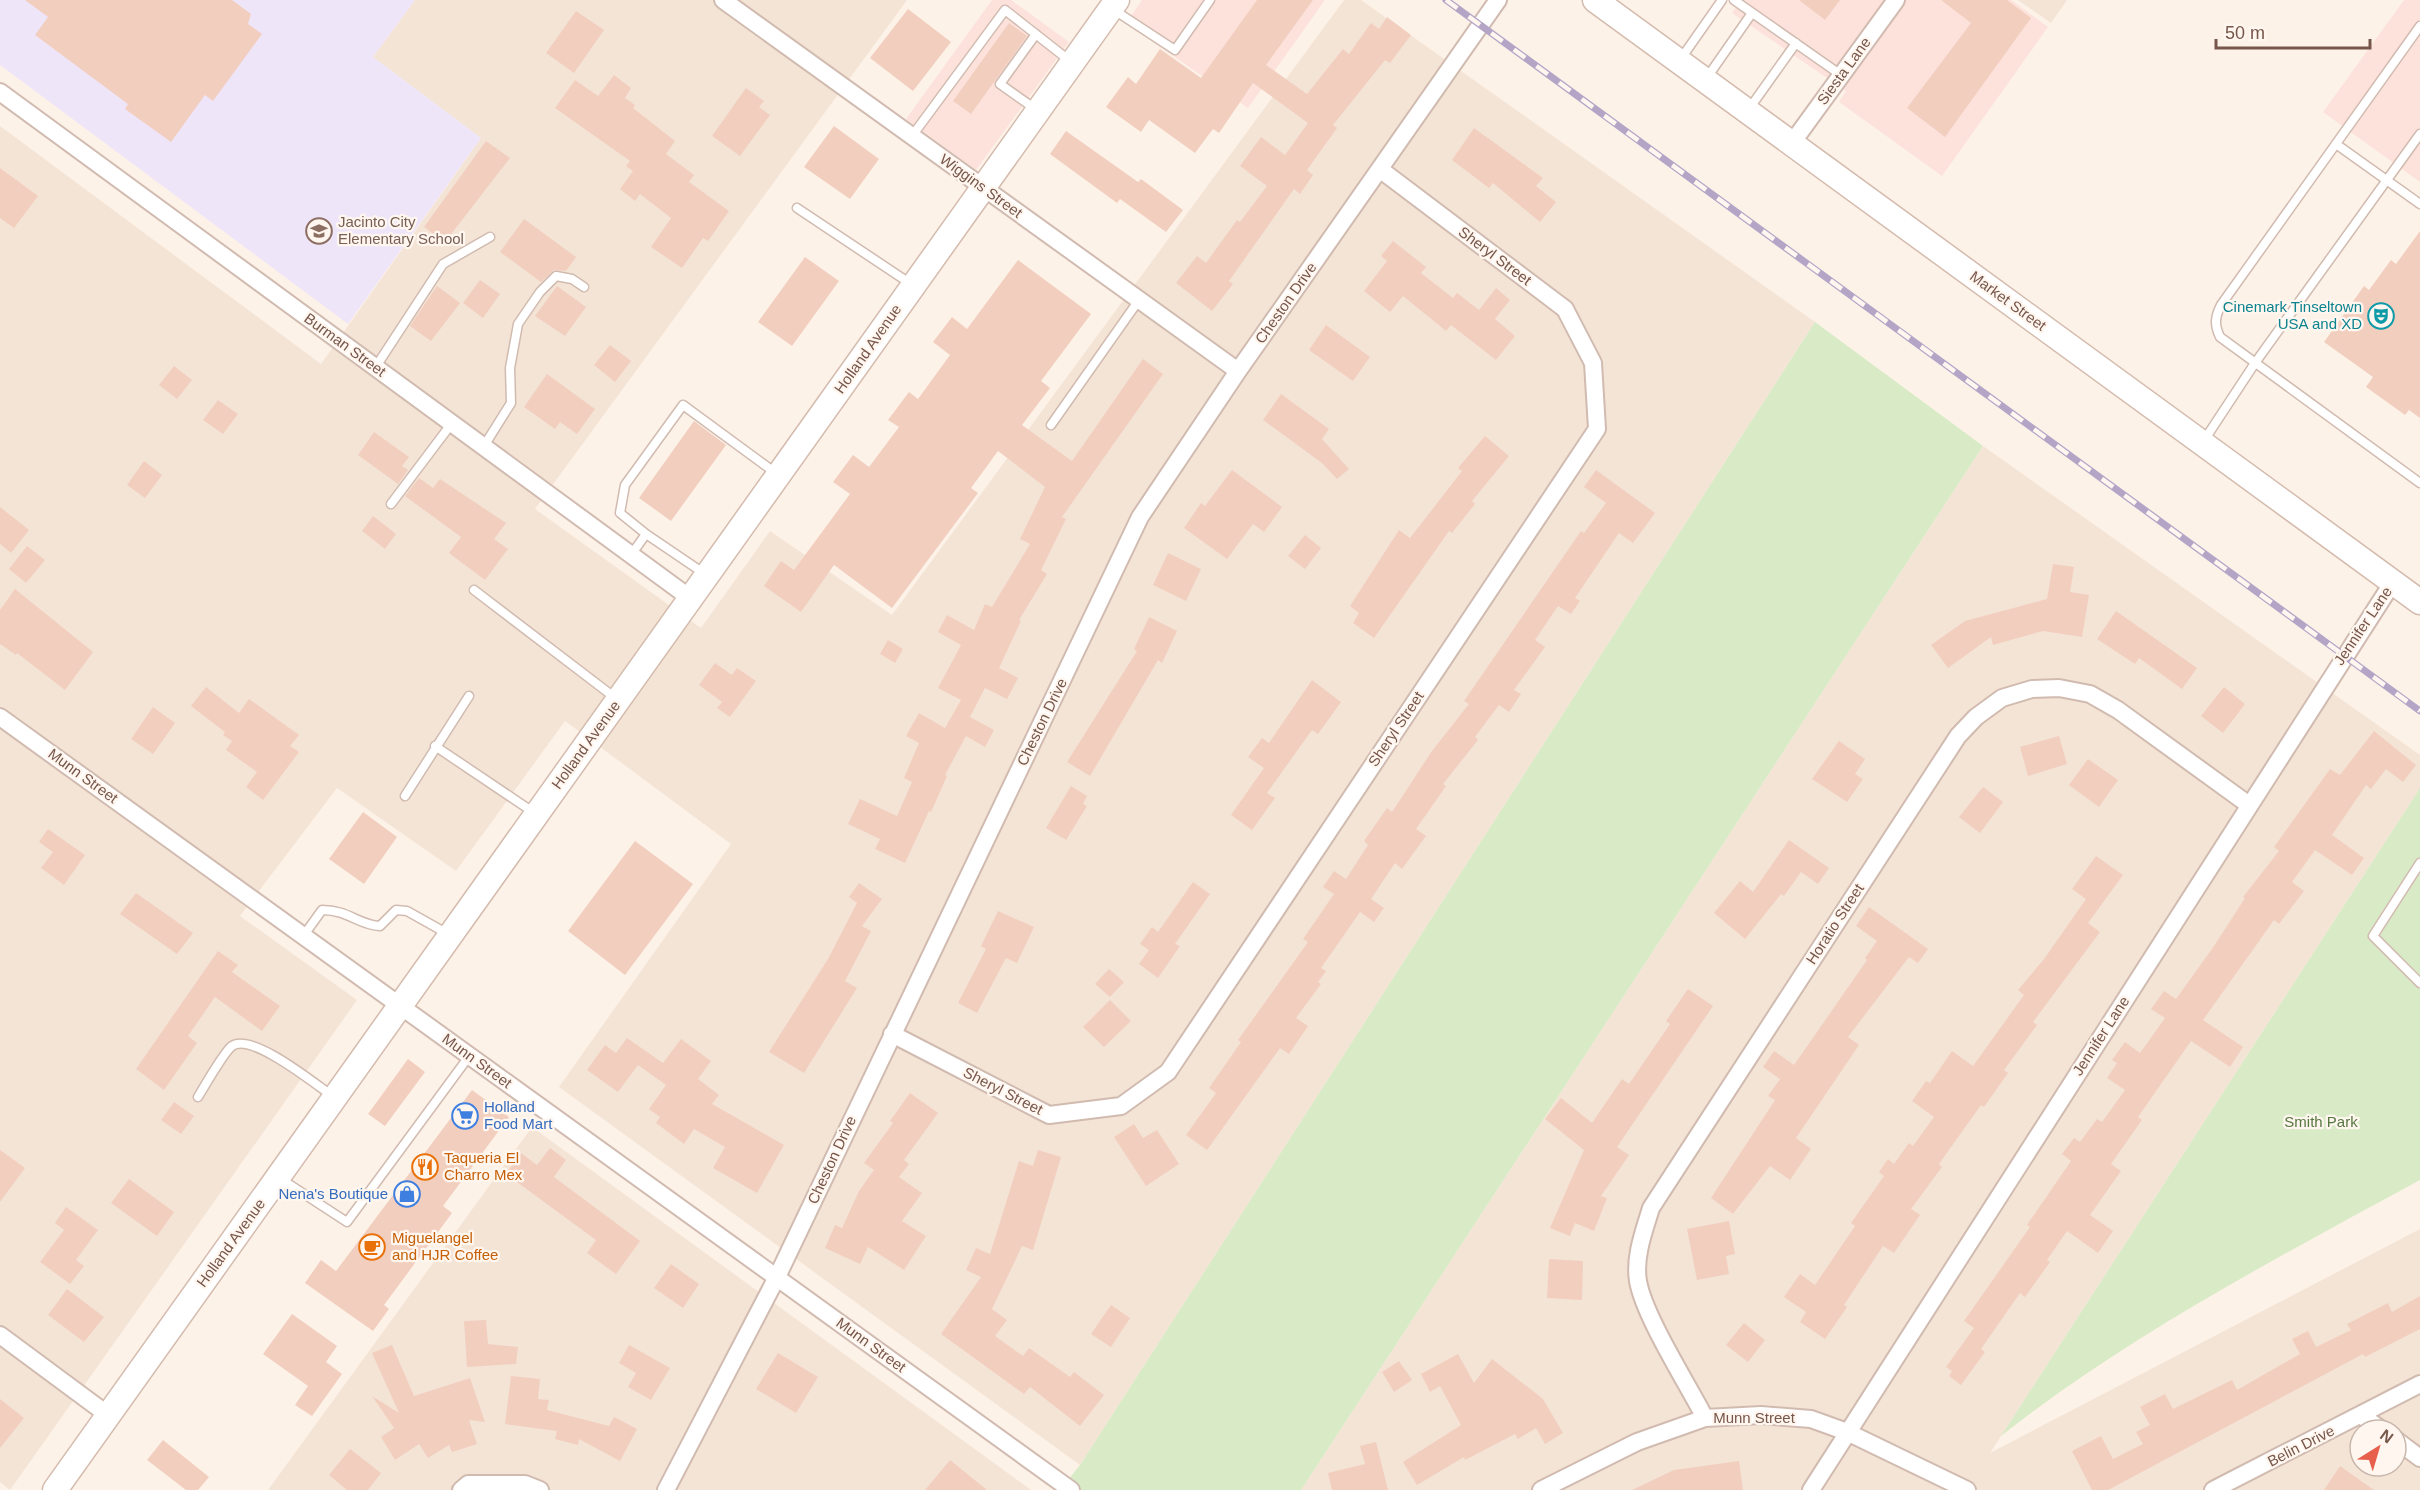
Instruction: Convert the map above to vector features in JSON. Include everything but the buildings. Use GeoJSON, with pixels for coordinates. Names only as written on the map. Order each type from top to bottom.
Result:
{"type":"FeatureCollection","features":[{"type":"Feature","properties":{"kind":"main road","name":"Market Street"},"geometry":{"type":"LineString","coordinates":[[1601,2],[1678,63],[1792,143],[2420,602]]}},
{"type":"Feature","properties":{"kind":"main road","name":"Holland Avenue"},"geometry":{"type":"LineString","coordinates":[[55,1490],[1114,4]]}},
{"type":"Feature","properties":{"kind":"street","name":"Wiggins Street"},"geometry":{"type":"LineString","coordinates":[[723,0],[1238,371]]}},
{"type":"Feature","properties":{"kind":"street","name":"Cheston Drive"},"geometry":{"type":"LineString","coordinates":[[666,1490],[777,1277],[1140,517],[1238,371],[1498,0]]}},
{"type":"Feature","properties":{"kind":"street","name":"Siesta Lane"},"geometry":{"type":"LineString","coordinates":[[1792,143],[1896,0]]}},
{"type":"Feature","properties":{"kind":"street","name":"Burman Street"},"geometry":{"type":"LineString","coordinates":[[0,92],[690,598]]}},
{"type":"Feature","properties":{"kind":"street","name":"Sheryl Street"},"geometry":{"type":"LineString","coordinates":[[892,1034],[1049,1114],[1121,1106],[1168,1072],[1597,429],[1593,363],[1565,309],[1381,170]]}},
{"type":"Feature","properties":{"kind":"street","name":"Jennifer Lane"},"geometry":{"type":"LineString","coordinates":[[1811,1490],[1846,1432],[2393,582]]}},
{"type":"Feature","properties":{"kind":"street","name":"Horatio Street"},"geometry":{"type":"LineString","coordinates":[[1705,1418],[1651,1317],[1638,1281],[1640,1242],[1651,1208],[1958,736],[1976,717],[2002,698],[2031,689],[2059,688],[2090,694],[2118,711],[2249,805]]}},
{"type":"Feature","properties":{"kind":"street","name":"Munn Street"},"geometry":{"type":"LineString","coordinates":[[0,717],[1071,1490]]}},
{"type":"Feature","properties":{"kind":"street"},"geometry":{"type":"LineString","coordinates":[[0,1335],[108,1415]]}},
{"type":"Feature","properties":{"kind":"street","name":"Belin Drive"},"geometry":{"type":"LineString","coordinates":[[2213,1490],[2362,1416],[2420,1384]]}},
{"type":"Feature","properties":{"kind":"street","name":"Munn Street"},"geometry":{"type":"LineString","coordinates":[[1541,1490],[1637,1442],[1705,1418],[1761,1415],[1811,1419],[1846,1432],[1968,1490]]}},
{"type":"Feature","properties":{"kind":"street"},"geometry":{"type":"LineString","coordinates":[[462,1490],[468,1484],[525,1484],[540,1490]]}},
{"type":"Feature","properties":{"kind":"lane"},"geometry":{"type":"LineString","coordinates":[[1114,4],[1175,50],[1210,0]]}},
{"type":"Feature","properties":{"kind":"lane"},"geometry":{"type":"LineString","coordinates":[[1678,63],[1722,0]]}},
{"type":"Feature","properties":{"kind":"lane"},"geometry":{"type":"LineString","coordinates":[[1734,0],[1841,75]]}},
{"type":"Feature","properties":{"kind":"lane"},"geometry":{"type":"LineString","coordinates":[[912,136],[1005,10],[1073,62]]}},
{"type":"Feature","properties":{"kind":"lane"},"geometry":{"type":"LineString","coordinates":[[1704,81],[1752,13]]}},
{"type":"Feature","properties":{"kind":"lane"},"geometry":{"type":"LineString","coordinates":[[2420,26],[2216,315],[2215,327],[2220,337],[2420,483]]}},
{"type":"Feature","properties":{"kind":"lane"},"geometry":{"type":"LineString","coordinates":[[1036,34],[1000,84],[1038,111]]}},
{"type":"Feature","properties":{"kind":"lane"},"geometry":{"type":"LineString","coordinates":[[1747,111],[1796,43]]}},
{"type":"Feature","properties":{"kind":"lane"},"geometry":{"type":"LineString","coordinates":[[2202,442],[2255,363],[2419,138]]}},
{"type":"Feature","properties":{"kind":"lane"},"geometry":{"type":"LineString","coordinates":[[2336,144],[2420,204]]}},
{"type":"Feature","properties":{"kind":"lane"},"geometry":{"type":"LineString","coordinates":[[797,208],[914,286]]}},
{"type":"Feature","properties":{"kind":"lane"},"geometry":{"type":"LineString","coordinates":[[375,368],[443,264],[490,237]]}},
{"type":"Feature","properties":{"kind":"lane"},"geometry":{"type":"LineString","coordinates":[[484,446],[511,403],[510,368],[518,324],[540,292],[556,276],[572,279],[584,287]]}},
{"type":"Feature","properties":{"kind":"lane"},"geometry":{"type":"LineString","coordinates":[[1050,425],[1139,300]]}},
{"type":"Feature","properties":{"kind":"lane"},"geometry":{"type":"LineString","coordinates":[[707,575],[646,534],[620,513],[625,484],[683,405],[779,475]]}},
{"type":"Feature","properties":{"kind":"lane"},"geometry":{"type":"LineString","coordinates":[[391,504],[452,423]]}},
{"type":"Feature","properties":{"kind":"lane"},"geometry":{"type":"LineString","coordinates":[[631,555],[646,534]]}},
{"type":"Feature","properties":{"kind":"lane"},"geometry":{"type":"LineString","coordinates":[[474,590],[618,700]]}},
{"type":"Feature","properties":{"kind":"lane"},"geometry":{"type":"LineString","coordinates":[[405,796],[469,696]]}},
{"type":"Feature","properties":{"kind":"lane"},"geometry":{"type":"LineString","coordinates":[[435,746],[536,815]]}},
{"type":"Feature","properties":{"kind":"lane"},"geometry":{"type":"LineString","coordinates":[[2420,863],[2373,936],[2420,983]]}},
{"type":"Feature","properties":{"kind":"lane"},"geometry":{"type":"LineString","coordinates":[[304,935],[322,910],[340,910],[369,925],[380,926],[396,910],[407,910],[450,936]]}},
{"type":"Feature","properties":{"kind":"lane"},"geometry":{"type":"LineString","coordinates":[[198,1097],[232,1046],[242,1043],[253,1044],[269,1053],[334,1098]]}},
{"type":"Feature","properties":{"kind":"lane"},"geometry":{"type":"LineString","coordinates":[[278,1177],[347,1221],[470,1055]]}},
{"type":"Feature","properties":{"kind":"shaded area","name":"Jacinto City Elementary School"},"geometry":{"type":"Polygon","coordinates":[[[0,0],[415,0],[373,57],[481,138],[348,324],[0,65],[0,0]]]}},
{"type":"Feature","properties":{"kind":"shaded area"},"geometry":{"type":"Polygon","coordinates":[[[415,0],[907,0],[535,509],[701,628],[770,531],[892,615],[1344,0],[1361,0],[1815,322],[1080,1465],[559,1087],[731,844],[565,721],[456,871],[337,788],[240,916],[357,1000],[10,1490],[0,1482],[0,126],[321,364],[481,138],[373,57],[415,0]]]}},
{"type":"Feature","properties":{"kind":"shaded area"},"geometry":{"type":"Polygon","coordinates":[[[992,0],[1011,0],[1069,42],[976,170],[906,119],[992,0]]]}},
{"type":"Feature","properties":{"kind":"shaded area"},"geometry":{"type":"Polygon","coordinates":[[[1142,0],[1325,0],[1248,108],[1126,23],[1142,0]]]}},
{"type":"Feature","properties":{"kind":"shaded area"},"geometry":{"type":"Polygon","coordinates":[[[1741,0],[2011,0],[2048,27],[1942,176],[1839,102],[1846,91],[1732,13],[1741,0]]]}},
{"type":"Feature","properties":{"kind":"shaded area"},"geometry":{"type":"Polygon","coordinates":[[[2018,0],[2067,0],[2051,23],[2018,0]]]}},
{"type":"Feature","properties":{"kind":"shaded area"},"geometry":{"type":"Polygon","coordinates":[[[2404,0],[2420,0],[2420,182],[2323,112],[2404,0]]]}},
{"type":"Feature","properties":{"kind":"shaded area"},"geometry":{"type":"Polygon","coordinates":[[[1983,446],[2420,755],[2420,788],[1990,1453],[2420,1229],[2420,1490],[1301,1490],[1983,446]]]}},
{"type":"Feature","properties":{"kind":"shaded area"},"geometry":{"type":"Polygon","coordinates":[[[532,1127],[1031,1490],[268,1490],[532,1127]]]}},
{"type":"Feature","properties":{"kind":"green space"},"geometry":{"type":"Polygon","coordinates":[[[1815,322],[1983,446],[1301,1490],[1060,1490],[1080,1465],[1815,322]]]}},
{"type":"Feature","properties":{"kind":"green space","name":"Smith Park"},"geometry":{"type":"Polygon","coordinates":[[[2420,788],[2420,1180],[2258,1269],[2152,1331],[2100,1364],[2001,1436],[2420,788]]]}},
{"type":"Feature","properties":{"kind":"railway"},"geometry":{"type":"LineString","coordinates":[[1446,0],[2420,711]]}},
{"type":"Feature","properties":{"kind":"place","name":"Jacinto City Elementary School"},"geometry":{"type":"Point","coordinates":[319,231]}},
{"type":"Feature","properties":{"kind":"place","name":"Cinemark Tinseltown USA and XD"},"geometry":{"type":"Point","coordinates":[2381,316]}},
{"type":"Feature","properties":{"kind":"place","name":"Holland Food Mart"},"geometry":{"type":"Point","coordinates":[465,1116]}},
{"type":"Feature","properties":{"kind":"place","name":"Taqueria El Charro Mex"},"geometry":{"type":"Point","coordinates":[425,1167]}},
{"type":"Feature","properties":{"kind":"place","name":"Nena's Boutique"},"geometry":{"type":"Point","coordinates":[407,1194]}},
{"type":"Feature","properties":{"kind":"place","name":"Miguelangel and HJR Coffee"},"geometry":{"type":"Point","coordinates":[372,1247]}}]}
